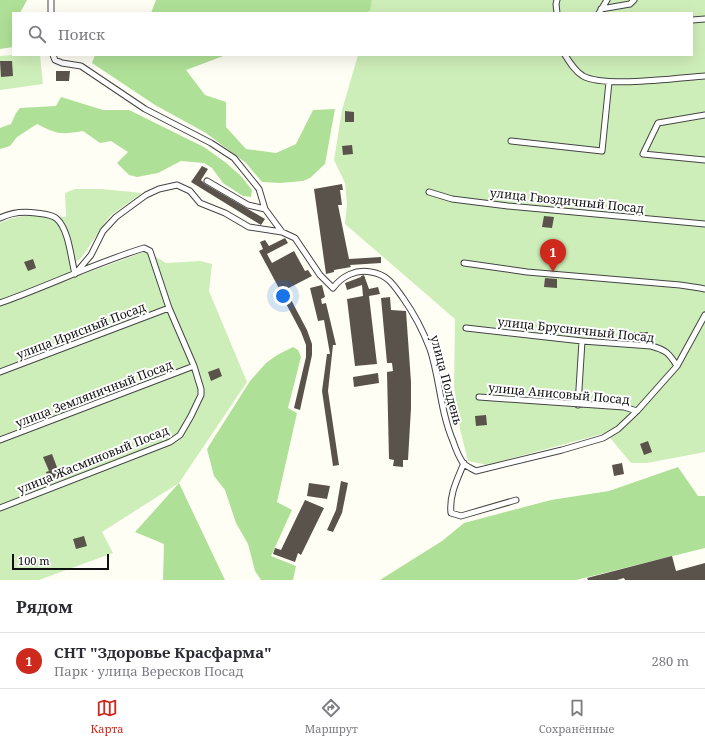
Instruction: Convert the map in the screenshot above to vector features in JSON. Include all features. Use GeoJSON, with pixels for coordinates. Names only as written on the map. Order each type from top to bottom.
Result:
{"type":"FeatureCollection","features":[{"type":"Feature","properties":{"kind":"street"},"geometry":{"type":"LineString","coordinates":[[51,0],[51,12]]}},
{"type":"Feature","properties":{"kind":"street"},"geometry":{"type":"LineString","coordinates":[[557,0],[557,12]]}},
{"type":"Feature","properties":{"kind":"street"},"geometry":{"type":"LineString","coordinates":[[600,11],[607,0]]}},
{"type":"Feature","properties":{"kind":"street"},"geometry":{"type":"LineString","coordinates":[[600,11],[630,4],[634,0]]}},
{"type":"Feature","properties":{"kind":"street"},"geometry":{"type":"LineString","coordinates":[[693,20],[705,19]]}},
{"type":"Feature","properties":{"kind":"street"},"geometry":{"type":"LineString","coordinates":[[53,56],[55,60],[62,63],[81,66],[145,109],[211,143],[234,158],[259,189],[265,208],[282,232]]}},
{"type":"Feature","properties":{"kind":"street"},"geometry":{"type":"LineString","coordinates":[[567,56],[572,66],[584,76],[609,82],[705,76]]}},
{"type":"Feature","properties":{"kind":"street"},"geometry":{"type":"LineString","coordinates":[[511,141],[602,151],[609,82]]}},
{"type":"Feature","properties":{"kind":"street"},"geometry":{"type":"LineString","coordinates":[[705,115],[658,123],[644,154],[705,160]]}},
{"type":"Feature","properties":{"kind":"street"},"geometry":{"type":"LineString","coordinates":[[207,181],[248,205],[265,208]]}},
{"type":"Feature","properties":{"kind":"street","name":"улица Полдень"},"geometry":{"type":"LineString","coordinates":[[75,274],[91,255],[104,231],[116,217],[146,195],[159,189],[177,185],[190,191],[200,203],[225,213],[250,227],[282,232],[295,238],[320,275],[333,288],[339,281],[355,272],[365,271],[380,274],[391,281],[418,319],[430,350],[442,410],[452,440],[464,463]]}},
{"type":"Feature","properties":{"kind":"street","name":"улица Гвоздичный Посад"},"geometry":{"type":"LineString","coordinates":[[429,192],[452,199],[508,206],[705,224]]}},
{"type":"Feature","properties":{"kind":"street"},"geometry":{"type":"LineString","coordinates":[[0,218],[22,211],[46,214],[56,218],[65,232],[75,274],[0,303]]}},
{"type":"Feature","properties":{"kind":"street","name":"улица Жасминовый Посад"},"geometry":{"type":"LineString","coordinates":[[0,508],[170,442],[180,435],[201,396],[201,389],[194,366],[169,308],[150,251],[144,248],[114,258],[75,274]]}},
{"type":"Feature","properties":{"kind":"street"},"geometry":{"type":"LineString","coordinates":[[464,263],[527,272],[680,285],[705,290]]}},
{"type":"Feature","properties":{"kind":"street","name":"улица Ирисный Посад"},"geometry":{"type":"LineString","coordinates":[[0,372],[169,308]]}},
{"type":"Feature","properties":{"kind":"street"},"geometry":{"type":"LineString","coordinates":[[516,500],[461,516],[451,513],[450,505],[454,486],[464,463],[476,471],[562,450],[603,438],[618,429],[637,411],[677,366],[705,314]]}},
{"type":"Feature","properties":{"kind":"street","name":"улица Брусничный Посад"},"geometry":{"type":"LineString","coordinates":[[466,328],[582,341],[657,347],[663,349],[669,354],[677,366]]}},
{"type":"Feature","properties":{"kind":"street"},"geometry":{"type":"LineString","coordinates":[[578,405],[582,341]]}},
{"type":"Feature","properties":{"kind":"street","name":"улица Земляничный Посад"},"geometry":{"type":"LineString","coordinates":[[0,440],[194,366]]}},
{"type":"Feature","properties":{"kind":"street","name":"улица Анисовый Посад"},"geometry":{"type":"LineString","coordinates":[[479,398],[624,407],[637,411]]}},
{"type":"Feature","properties":{"kind":"green space"},"geometry":{"type":"Polygon","coordinates":[[[0,0],[27,0],[21,12],[12,12],[12,47],[0,49],[0,0]]]}},
{"type":"Feature","properties":{"kind":"green space"},"geometry":{"type":"Polygon","coordinates":[[[156,0],[372,0],[370,11],[367,12],[151,12],[156,0]]]}},
{"type":"Feature","properties":{"kind":"green space"},"geometry":{"type":"Polygon","coordinates":[[[372,0],[705,0],[705,452],[647,463],[631,463],[606,433],[487,465],[468,461],[460,429],[454,386],[455,319],[345,224],[347,204],[345,183],[334,160],[342,110],[358,56],[693,56],[693,12],[369,12],[372,0]]]}},
{"type":"Feature","properties":{"kind":"green space"},"geometry":{"type":"Polygon","coordinates":[[[0,56],[40,56],[43,84],[0,90],[0,56]]]}},
{"type":"Feature","properties":{"kind":"green space"},"geometry":{"type":"Polygon","coordinates":[[[95,56],[223,56],[186,70],[205,95],[226,102],[226,127],[246,149],[276,153],[296,144],[313,110],[335,109],[325,164],[310,178],[303,181],[280,183],[262,182],[246,163],[206,133],[155,105],[92,63],[95,56]]]}},
{"type":"Feature","properties":{"kind":"green space"},"geometry":{"type":"Polygon","coordinates":[[[61,97],[103,110],[129,110],[204,147],[241,176],[252,190],[251,197],[243,196],[223,183],[212,168],[204,163],[181,161],[158,173],[137,177],[129,175],[117,163],[128,152],[111,141],[100,143],[83,131],[59,133],[37,124],[17,137],[10,146],[0,149],[0,128],[11,124],[20,108],[56,106],[61,97]]]}},
{"type":"Feature","properties":{"kind":"green space"},"geometry":{"type":"Polygon","coordinates":[[[75,189],[102,189],[142,193],[110,216],[81,258],[76,262],[81,275],[146,251],[166,263],[201,261],[212,264],[209,291],[247,382],[179,483],[102,532],[113,553],[39,580],[0,580],[0,223],[16,217],[24,216],[66,217],[65,193],[75,189]]]}},
{"type":"Feature","properties":{"kind":"green space"},"geometry":{"type":"Polygon","coordinates":[[[293,347],[298,350],[301,357],[288,408],[297,413],[277,502],[292,510],[271,556],[296,566],[293,580],[261,580],[255,571],[248,544],[236,523],[225,490],[214,476],[207,449],[250,381],[266,363],[277,355],[293,347]]]}},
{"type":"Feature","properties":{"kind":"green space"},"geometry":{"type":"Polygon","coordinates":[[[678,467],[698,496],[705,496],[705,548],[576,580],[380,580],[442,541],[464,523],[551,500],[609,491],[678,467]]]}},
{"type":"Feature","properties":{"kind":"green space"},"geometry":{"type":"Polygon","coordinates":[[[179,483],[225,580],[163,580],[164,544],[135,532],[179,483]]]}},
{"type":"Feature","properties":{"kind":"building"},"geometry":{"type":"Polygon","coordinates":[[[0,61],[12,61],[13,76],[1,77],[0,61]]]}},
{"type":"Feature","properties":{"kind":"building"},"geometry":{"type":"Polygon","coordinates":[[[56,71],[70,71],[69,81],[56,81],[56,71]]]}},
{"type":"Feature","properties":{"kind":"building"},"geometry":{"type":"Polygon","coordinates":[[[345,111],[354,112],[354,122],[345,122],[345,111]]]}},
{"type":"Feature","properties":{"kind":"building"},"geometry":{"type":"Polygon","coordinates":[[[352,145],[353,154],[343,155],[342,146],[352,145]]]}},
{"type":"Feature","properties":{"kind":"building"},"geometry":{"type":"Polygon","coordinates":[[[202,166],[208,169],[201,180],[205,184],[265,219],[261,225],[191,182],[202,166]]]}},
{"type":"Feature","properties":{"kind":"building"},"geometry":{"type":"Polygon","coordinates":[[[342,184],[343,190],[340,190],[342,205],[338,205],[349,259],[381,257],[381,263],[350,265],[351,267],[334,270],[334,272],[326,274],[314,189],[342,184]]]}},
{"type":"Feature","properties":{"kind":"building"},"geometry":{"type":"Polygon","coordinates":[[[544,216],[554,217],[552,228],[542,227],[544,216]]]}},
{"type":"Feature","properties":{"kind":"building"},"geometry":{"type":"Polygon","coordinates":[[[285,238],[288,243],[267,254],[272,263],[294,251],[305,271],[308,270],[312,276],[281,292],[259,251],[263,249],[260,242],[265,240],[269,246],[285,238]]]}},
{"type":"Feature","properties":{"kind":"building"},"geometry":{"type":"Polygon","coordinates":[[[33,259],[36,268],[28,271],[24,262],[33,259]]]}},
{"type":"Feature","properties":{"kind":"building"},"geometry":{"type":"Polygon","coordinates":[[[364,275],[369,289],[378,287],[380,294],[369,296],[377,364],[355,366],[347,299],[363,296],[362,285],[347,290],[345,283],[364,275]]]}},
{"type":"Feature","properties":{"kind":"building"},"geometry":{"type":"Polygon","coordinates":[[[545,278],[557,279],[557,288],[544,287],[545,278]]]}},
{"type":"Feature","properties":{"kind":"building"},"geometry":{"type":"Polygon","coordinates":[[[322,285],[325,297],[321,299],[322,304],[326,303],[336,345],[333,345],[328,391],[339,465],[333,466],[322,391],[327,354],[330,354],[324,320],[318,321],[310,288],[322,285]]]}},
{"type":"Feature","properties":{"kind":"building"},"geometry":{"type":"Polygon","coordinates":[[[288,294],[307,330],[312,344],[312,355],[300,410],[294,408],[306,357],[306,345],[301,332],[282,296],[288,294]]]}},
{"type":"Feature","properties":{"kind":"building"},"geometry":{"type":"Polygon","coordinates":[[[390,297],[391,310],[406,311],[411,382],[411,408],[408,460],[403,460],[403,467],[393,466],[394,460],[389,459],[387,372],[393,371],[392,363],[387,363],[381,298],[390,297]]]}},
{"type":"Feature","properties":{"kind":"building"},"geometry":{"type":"Polygon","coordinates":[[[630,332],[648,332],[648,342],[630,340],[630,332]]]}},
{"type":"Feature","properties":{"kind":"building"},"geometry":{"type":"Polygon","coordinates":[[[219,368],[222,376],[211,381],[208,372],[219,368]]]}},
{"type":"Feature","properties":{"kind":"building"},"geometry":{"type":"Polygon","coordinates":[[[378,373],[379,383],[354,387],[353,377],[378,373]]]}},
{"type":"Feature","properties":{"kind":"building"},"geometry":{"type":"Polygon","coordinates":[[[486,415],[487,425],[476,426],[475,416],[486,415]]]}},
{"type":"Feature","properties":{"kind":"building"},"geometry":{"type":"Polygon","coordinates":[[[648,441],[652,452],[644,455],[640,444],[648,441]]]}},
{"type":"Feature","properties":{"kind":"building"},"geometry":{"type":"Polygon","coordinates":[[[52,454],[61,478],[49,482],[46,472],[49,471],[43,457],[52,454]]]}},
{"type":"Feature","properties":{"kind":"building"},"geometry":{"type":"Polygon","coordinates":[[[622,463],[624,474],[614,476],[612,465],[622,463]]]}},
{"type":"Feature","properties":{"kind":"building"},"geometry":{"type":"Polygon","coordinates":[[[341,481],[348,483],[342,513],[333,532],[327,530],[336,510],[341,481]]]}},
{"type":"Feature","properties":{"kind":"building"},"geometry":{"type":"Polygon","coordinates":[[[309,483],[330,486],[327,499],[307,496],[309,483]]]}},
{"type":"Feature","properties":{"kind":"building"},"geometry":{"type":"Polygon","coordinates":[[[305,500],[324,508],[301,555],[298,553],[295,562],[273,554],[275,548],[281,550],[305,500]]]}},
{"type":"Feature","properties":{"kind":"building"},"geometry":{"type":"Polygon","coordinates":[[[84,536],[87,546],[76,549],[73,539],[84,536]]]}},
{"type":"Feature","properties":{"kind":"building"},"geometry":{"type":"Polygon","coordinates":[[[672,556],[676,571],[705,563],[705,580],[625,580],[624,578],[617,580],[588,580],[587,578],[672,556]]]}},
{"type":"Feature","properties":{"kind":"place","name":"СНТ \"Здоровье Красфарма\""},"geometry":{"type":"Point","coordinates":[553,272]}}]}
